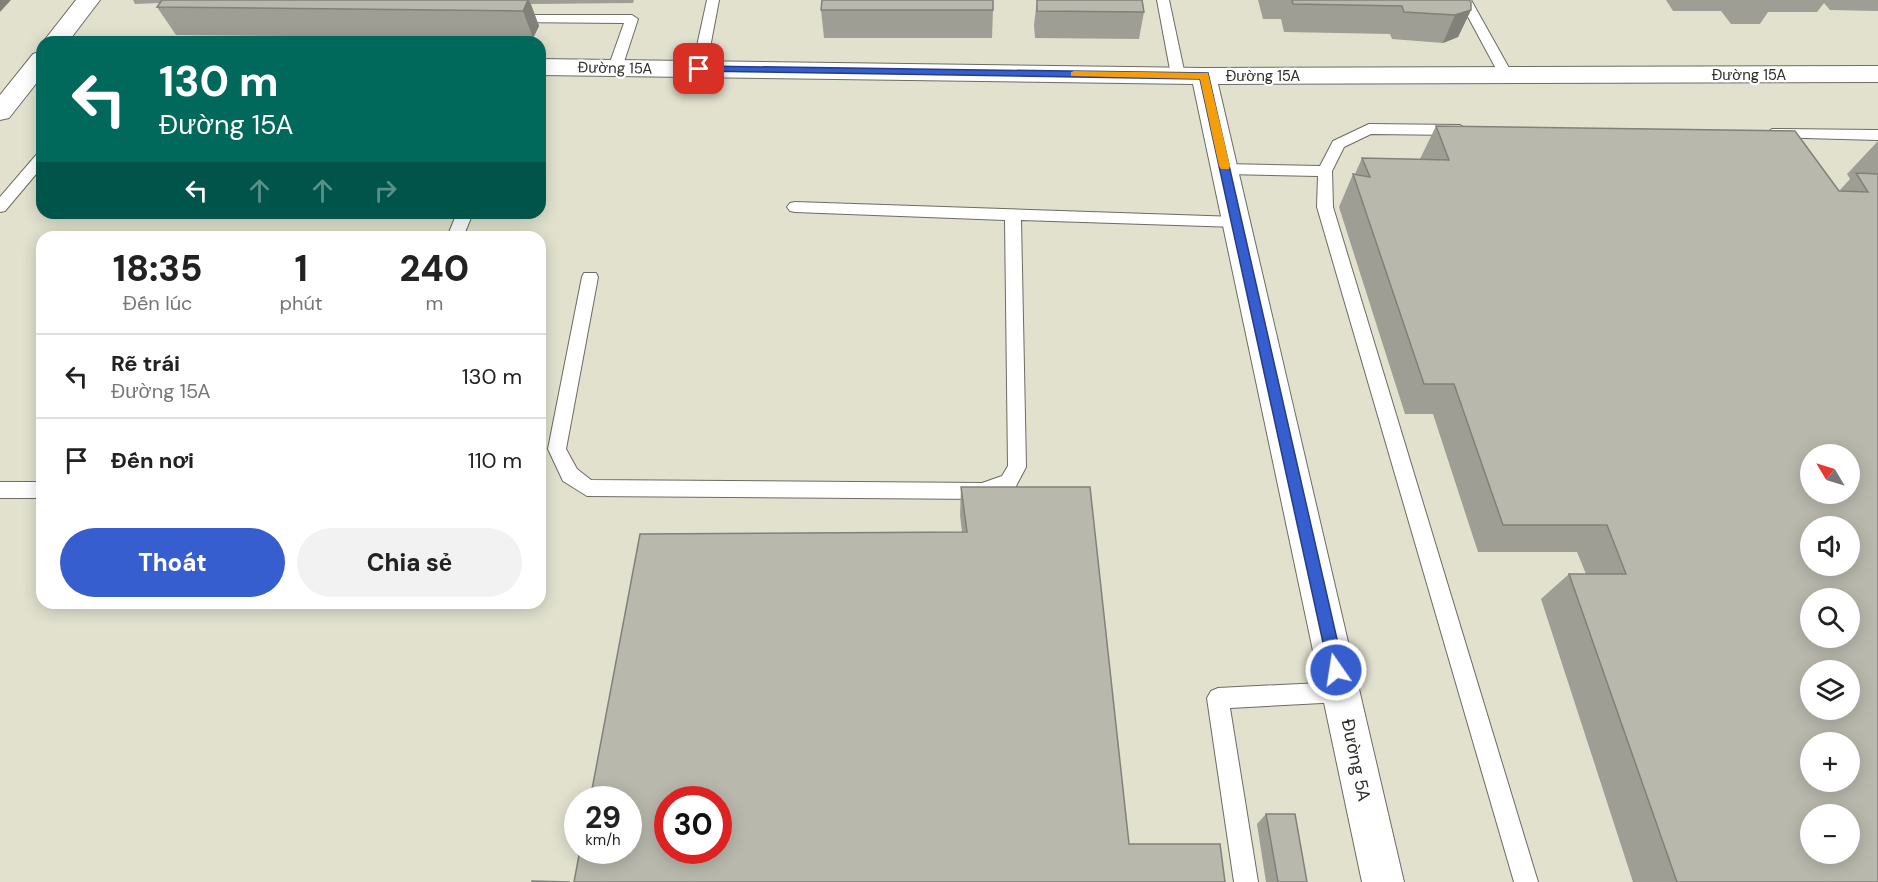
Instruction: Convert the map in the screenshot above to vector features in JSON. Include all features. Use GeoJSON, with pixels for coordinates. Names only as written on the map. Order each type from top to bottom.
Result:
{"type":"FeatureCollection","features":[{"type":"Feature","properties":{"kind":"street"},"geometry":{"type":"LineString","coordinates":[[60,36],[88,0]]}},
{"type":"Feature","properties":{"kind":"street"},"geometry":{"type":"LineString","coordinates":[[0,72],[36,66]]}},
{"type":"Feature","properties":{"kind":"street","name":"Đường 15A"},"geometry":{"type":"LineString","coordinates":[[546,67],[1191,75],[1878,74]]}},
{"type":"Feature","properties":{"kind":"street"},"geometry":{"type":"LineString","coordinates":[[0,112],[36,70]]}},
{"type":"Feature","properties":{"kind":"street","name":"Đường 5A"},"geometry":{"type":"LineString","coordinates":[[1191,75],[1225,169],[1383,882]]}},
{"type":"Feature","properties":{"kind":"lane"},"geometry":{"type":"LineString","coordinates":[[699,69],[713,0]]}},
{"type":"Feature","properties":{"kind":"lane"},"geometry":{"type":"LineString","coordinates":[[1163,0],[1191,75]]}},
{"type":"Feature","properties":{"kind":"lane"},"geometry":{"type":"LineString","coordinates":[[1465,0],[1506,75]]}},
{"type":"Feature","properties":{"kind":"lane"},"geometry":{"type":"LineString","coordinates":[[494,19],[632,19],[615,68]]}},
{"type":"Feature","properties":{"kind":"lane"},"geometry":{"type":"LineString","coordinates":[[1476,130],[1369,129],[1338,144],[1325,171],[1325,207],[1526,882]]}},
{"type":"Feature","properties":{"kind":"lane"},"geometry":{"type":"LineString","coordinates":[[1760,133],[1878,135]]}},
{"type":"Feature","properties":{"kind":"lane"},"geometry":{"type":"LineString","coordinates":[[0,207],[36,164]]}},
{"type":"Feature","properties":{"kind":"lane"},"geometry":{"type":"LineString","coordinates":[[1225,169],[1325,171]]}},
{"type":"Feature","properties":{"kind":"lane"},"geometry":{"type":"LineString","coordinates":[[795,207],[1237,222]]}},
{"type":"Feature","properties":{"kind":"lane"},"geometry":{"type":"LineString","coordinates":[[590,277],[557,448],[570,475],[587,488],[982,491],[1008,482],[1017,467],[1012,214]]}},
{"type":"Feature","properties":{"kind":"lane"},"geometry":{"type":"LineString","coordinates":[[0,490],[36,490]]}},
{"type":"Feature","properties":{"kind":"lane"},"geometry":{"type":"LineString","coordinates":[[1246,882],[1218,698],[1341,692]]}},
{"type":"Feature","properties":{"kind":"shaded area"},"geometry":{"type":"Polygon","coordinates":[[[0,0],[1878,0],[1878,882],[0,882],[0,0]]]}},
{"type":"Feature","properties":{"kind":"building"},"geometry":{"type":"Polygon","coordinates":[[[162,0],[528,0],[523,11],[157,7],[162,0]]]}},
{"type":"Feature","properties":{"kind":"building"},"geometry":{"type":"Polygon","coordinates":[[[822,0],[993,0],[993,10],[821,10],[822,0]]]}},
{"type":"Feature","properties":{"kind":"building"},"geometry":{"type":"Polygon","coordinates":[[[1037,0],[1142,0],[1144,12],[1037,11],[1037,0]]]}},
{"type":"Feature","properties":{"kind":"building"},"geometry":{"type":"Polygon","coordinates":[[[1292,0],[1469,0],[1471,10],[1455,15],[1404,12],[1402,6],[1293,4],[1292,0]]]}},
{"type":"Feature","properties":{"kind":"building"},"geometry":{"type":"Polygon","coordinates":[[[1436,126],[1795,131],[1839,191],[1868,192],[1856,173],[1878,174],[1878,882],[1677,882],[1569,574],[1626,574],[1607,525],[1503,525],[1454,384],[1424,384],[1353,174],[1370,177],[1362,158],[1449,160],[1436,126]]]}},
{"type":"Feature","properties":{"kind":"building"},"geometry":{"type":"Polygon","coordinates":[[[961,487],[1090,487],[1129,844],[1220,844],[1225,882],[574,882],[577,864],[642,864],[642,786],[593,786],[640,534],[967,532],[961,487]]]}},
{"type":"Feature","properties":{"kind":"building"},"geometry":{"type":"Polygon","coordinates":[[[1266,814],[1295,814],[1307,882],[1278,882],[1266,814]]]}},
{"type":"Feature","properties":{"kind":"slow traffic"},"geometry":{"type":"LineString","coordinates":[[1074,74],[1204,76],[1225,166]]}},
{"type":"Feature","properties":{"kind":"route"},"geometry":{"type":"LineString","coordinates":[[699,69],[1204,76],[1336,670]]}}]}
